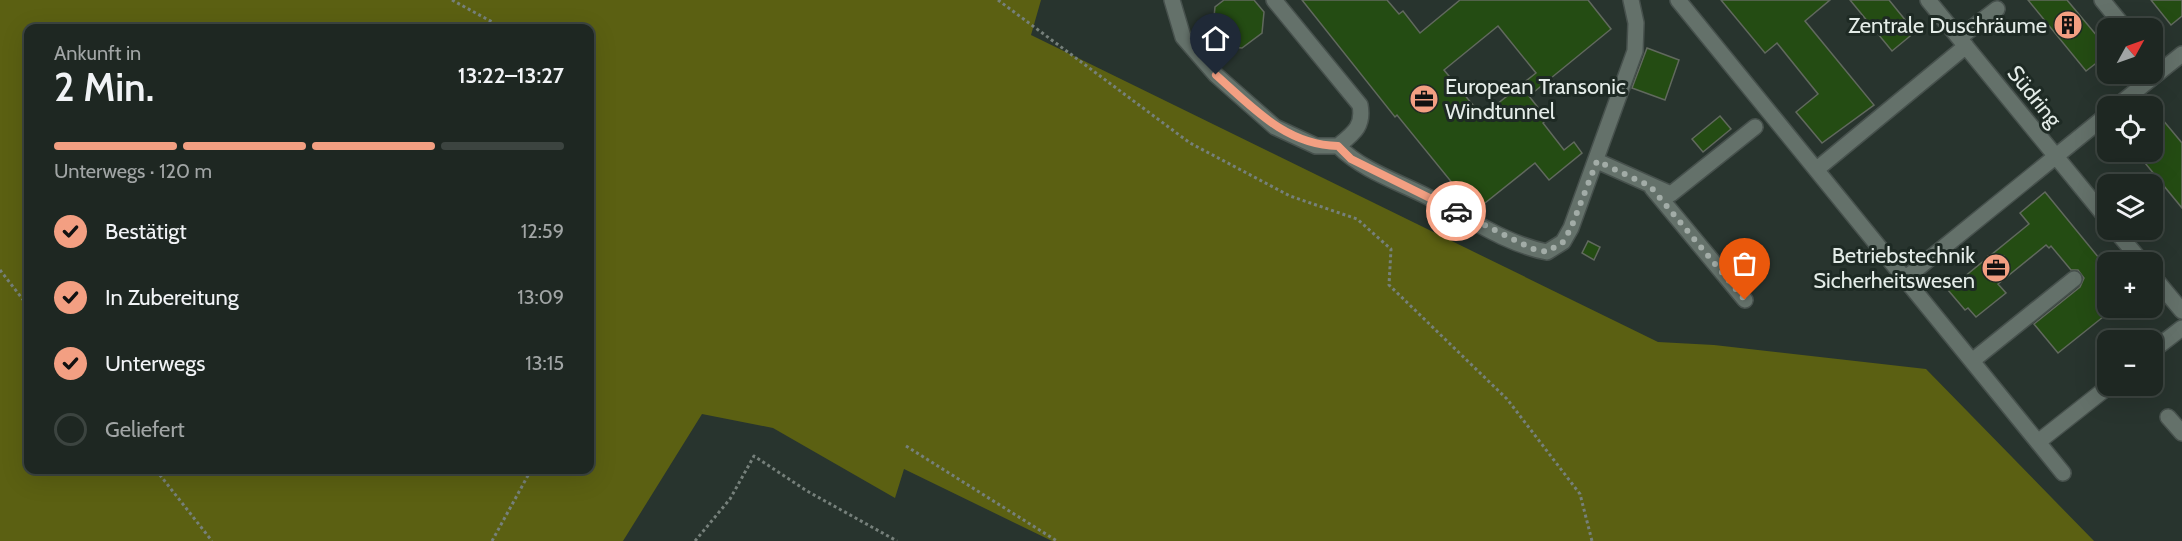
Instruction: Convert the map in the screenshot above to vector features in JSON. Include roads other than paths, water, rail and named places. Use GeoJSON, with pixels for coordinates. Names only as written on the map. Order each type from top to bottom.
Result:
{"type":"FeatureCollection","features":[{"type":"Feature","properties":{"kind":"lane"},"geometry":{"type":"LineString","coordinates":[[1172,0],[1183,37],[1225,83],[1275,127],[1316,146],[1338,146],[1356,131],[1362,118],[1360,105],[1274,0]]}},
{"type":"Feature","properties":{"kind":"lane"},"geometry":{"type":"LineString","coordinates":[[1338,146],[1351,159],[1517,242],[1547,252],[1563,242],[1571,228],[1635,51],[1636,23],[1631,0]]}},
{"type":"Feature","properties":{"kind":"lane"},"geometry":{"type":"LineString","coordinates":[[1678,0],[1906,277],[2063,473]]}},
{"type":"Feature","properties":{"kind":"lane","name":"Südring"},"geometry":{"type":"LineString","coordinates":[[1928,0],[2097,206]]}},
{"type":"Feature","properties":{"kind":"lane"},"geometry":{"type":"LineString","coordinates":[[2102,0],[2117,18]]}},
{"type":"Feature","properties":{"kind":"lane"},"geometry":{"type":"LineString","coordinates":[[1817,169],[1963,42],[1996,9]]}},
{"type":"Feature","properties":{"kind":"lane"},"geometry":{"type":"LineString","coordinates":[[2163,63],[2182,54]]}},
{"type":"Feature","properties":{"kind":"lane"},"geometry":{"type":"LineString","coordinates":[[2127,96],[2138,84]]}},
{"type":"Feature","properties":{"kind":"lane"},"geometry":{"type":"LineString","coordinates":[[1906,277],[2097,123]]}},
{"type":"Feature","properties":{"kind":"lane"},"geometry":{"type":"LineString","coordinates":[[1597,161],[1671,194],[1755,127]]}},
{"type":"Feature","properties":{"kind":"lane"},"geometry":{"type":"LineString","coordinates":[[1650,186],[1745,300]]}},
{"type":"Feature","properties":{"kind":"lane"},"geometry":{"type":"LineString","coordinates":[[2123,240],[2134,252]]}},
{"type":"Feature","properties":{"kind":"lane"},"geometry":{"type":"LineString","coordinates":[[1972,361],[2074,279]]}},
{"type":"Feature","properties":{"kind":"lane"},"geometry":{"type":"LineString","coordinates":[[2163,288],[2182,311]]}},
{"type":"Feature","properties":{"kind":"lane"},"geometry":{"type":"LineString","coordinates":[[2163,343],[2182,328]]}},
{"type":"Feature","properties":{"kind":"lane"},"geometry":{"type":"LineString","coordinates":[[2038,442],[2097,395]]}},
{"type":"Feature","properties":{"kind":"lane"},"geometry":{"type":"LineString","coordinates":[[2168,417],[2182,432]]}},
{"type":"Feature","properties":{"kind":"place","name":"Zentrale Duschräume"},"geometry":{"type":"Point","coordinates":[2068,25]}},
{"type":"Feature","properties":{"kind":"place","name":"European Transonic Windtunnel"},"geometry":{"type":"Point","coordinates":[1424,99]}},
{"type":"Feature","properties":{"kind":"place","name":"Betriebstechnik Sicherheitswesen"},"geometry":{"type":"Point","coordinates":[1996,268]}}]}
